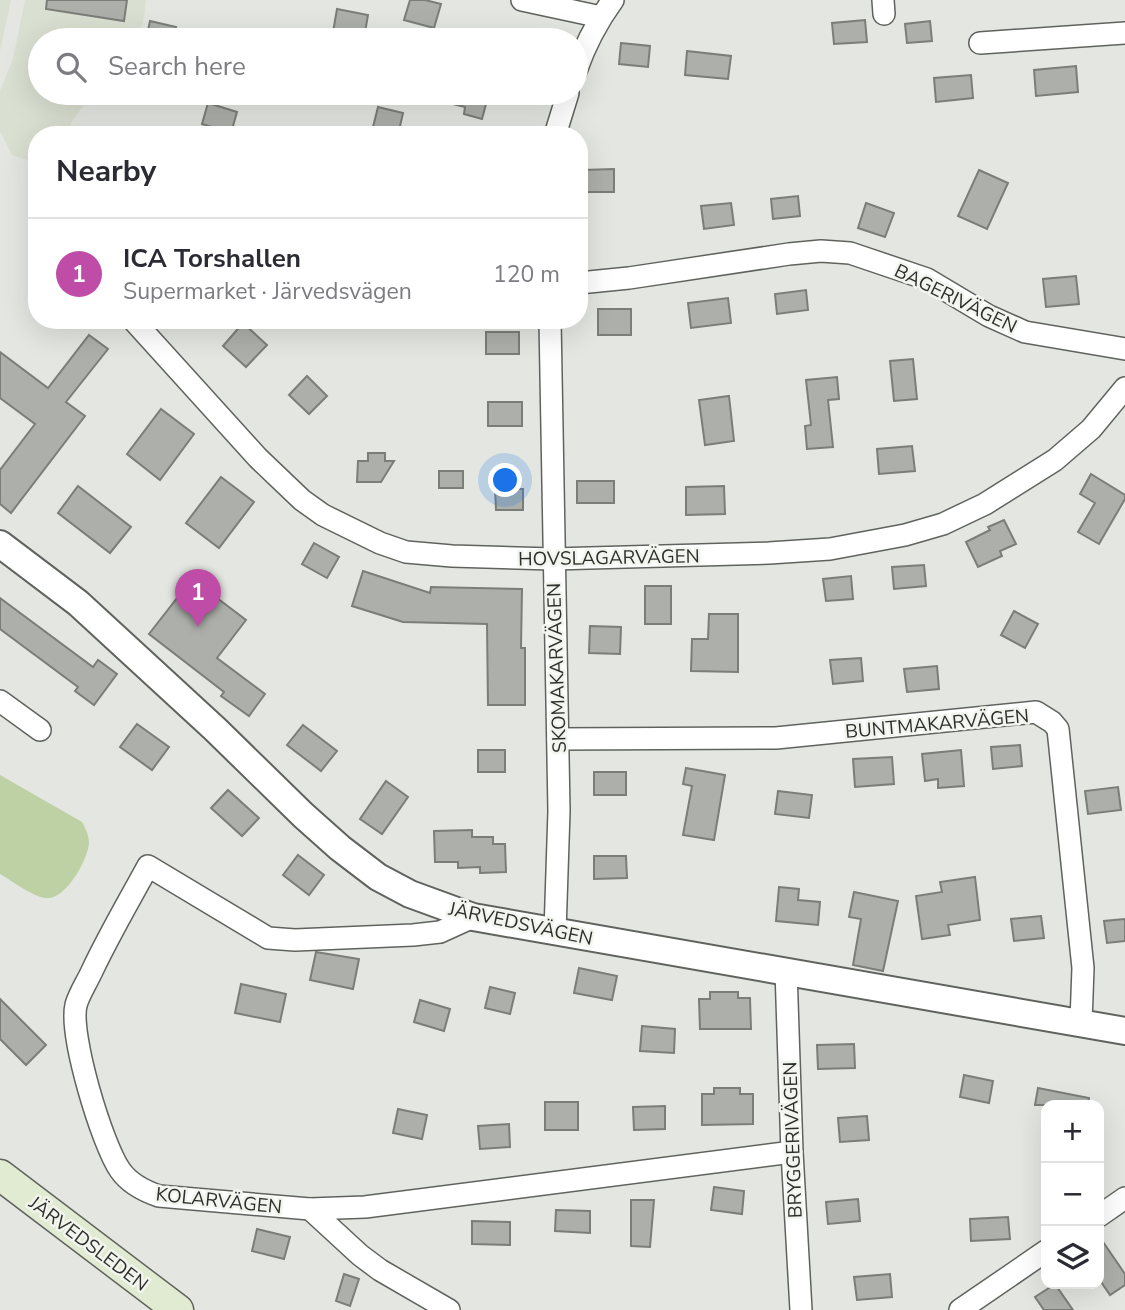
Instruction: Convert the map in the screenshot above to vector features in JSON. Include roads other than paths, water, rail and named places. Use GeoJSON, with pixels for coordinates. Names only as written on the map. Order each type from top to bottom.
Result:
{"type":"FeatureCollection","features":[{"type":"Feature","properties":{"kind":"main road","name":"JÄRVEDSLEDEN"},"geometry":{"type":"LineString","coordinates":[[0,1175],[178,1310]]}},
{"type":"Feature","properties":{"kind":"street"},"geometry":{"type":"LineString","coordinates":[[522,0],[607,9],[588,42]]}},
{"type":"Feature","properties":{"kind":"street"},"geometry":{"type":"LineString","coordinates":[[980,43],[1125,33]]}},
{"type":"Feature","properties":{"kind":"street"},"geometry":{"type":"LineString","coordinates":[[558,126],[564,105]]}},
{"type":"Feature","properties":{"kind":"street","name":"BAGERIVÄGEN"},"geometry":{"type":"LineString","coordinates":[[588,282],[789,254],[821,251],[850,253],[927,279],[989,316],[1026,332],[1125,349]]}},
{"type":"Feature","properties":{"kind":"street","name":"HOVSLAGARVÄGEN"},"geometry":{"type":"LineString","coordinates":[[141,329],[258,458],[302,500],[323,515],[380,543],[406,552],[452,556],[553,559],[769,554],[830,549],[905,535],[943,524],[985,504],[1055,460],[1091,429],[1125,388]]}},
{"type":"Feature","properties":{"kind":"street","name":"SKOMAKARVÄGEN"},"geometry":{"type":"LineString","coordinates":[[550,329],[558,739],[555,932]]}},
{"type":"Feature","properties":{"kind":"street","name":"JÄRVEDSVÄGEN"},"geometry":{"type":"LineString","coordinates":[[0,544],[78,603],[340,848],[378,877],[410,894],[473,917],[1125,1031]]}},
{"type":"Feature","properties":{"kind":"street"},"geometry":{"type":"LineString","coordinates":[[0,701],[40,730]]}},
{"type":"Feature","properties":{"kind":"street","name":"BUNTMAKARVÄGEN"},"geometry":{"type":"LineString","coordinates":[[558,739],[776,738],[1036,712],[1058,729],[1083,968],[1080,1023]]}},
{"type":"Feature","properties":{"kind":"street","name":"KOLARVÄGEN"},"geometry":{"type":"LineString","coordinates":[[473,917],[440,932],[413,935],[295,940],[268,938],[148,866],[104,945],[76,1005],[76,1033],[90,1091],[112,1156],[128,1179],[144,1191],[159,1196],[310,1209],[404,1203],[792,1152]]}},
{"type":"Feature","properties":{"kind":"street","name":"BRYGGERIVÄGEN"},"geometry":{"type":"LineString","coordinates":[[786,970],[801,1310]]}},
{"type":"Feature","properties":{"kind":"street"},"geometry":{"type":"LineString","coordinates":[[1104,1213],[1125,1198]]}},
{"type":"Feature","properties":{"kind":"street"},"geometry":{"type":"LineString","coordinates":[[310,1209],[380,1270],[449,1310]]}},
{"type":"Feature","properties":{"kind":"street"},"geometry":{"type":"LineString","coordinates":[[960,1310],[1041,1254]]}},
{"type":"Feature","properties":{"kind":"place","name":"ICA Torshallen"},"geometry":{"type":"Point","coordinates":[198,627]}}]}
